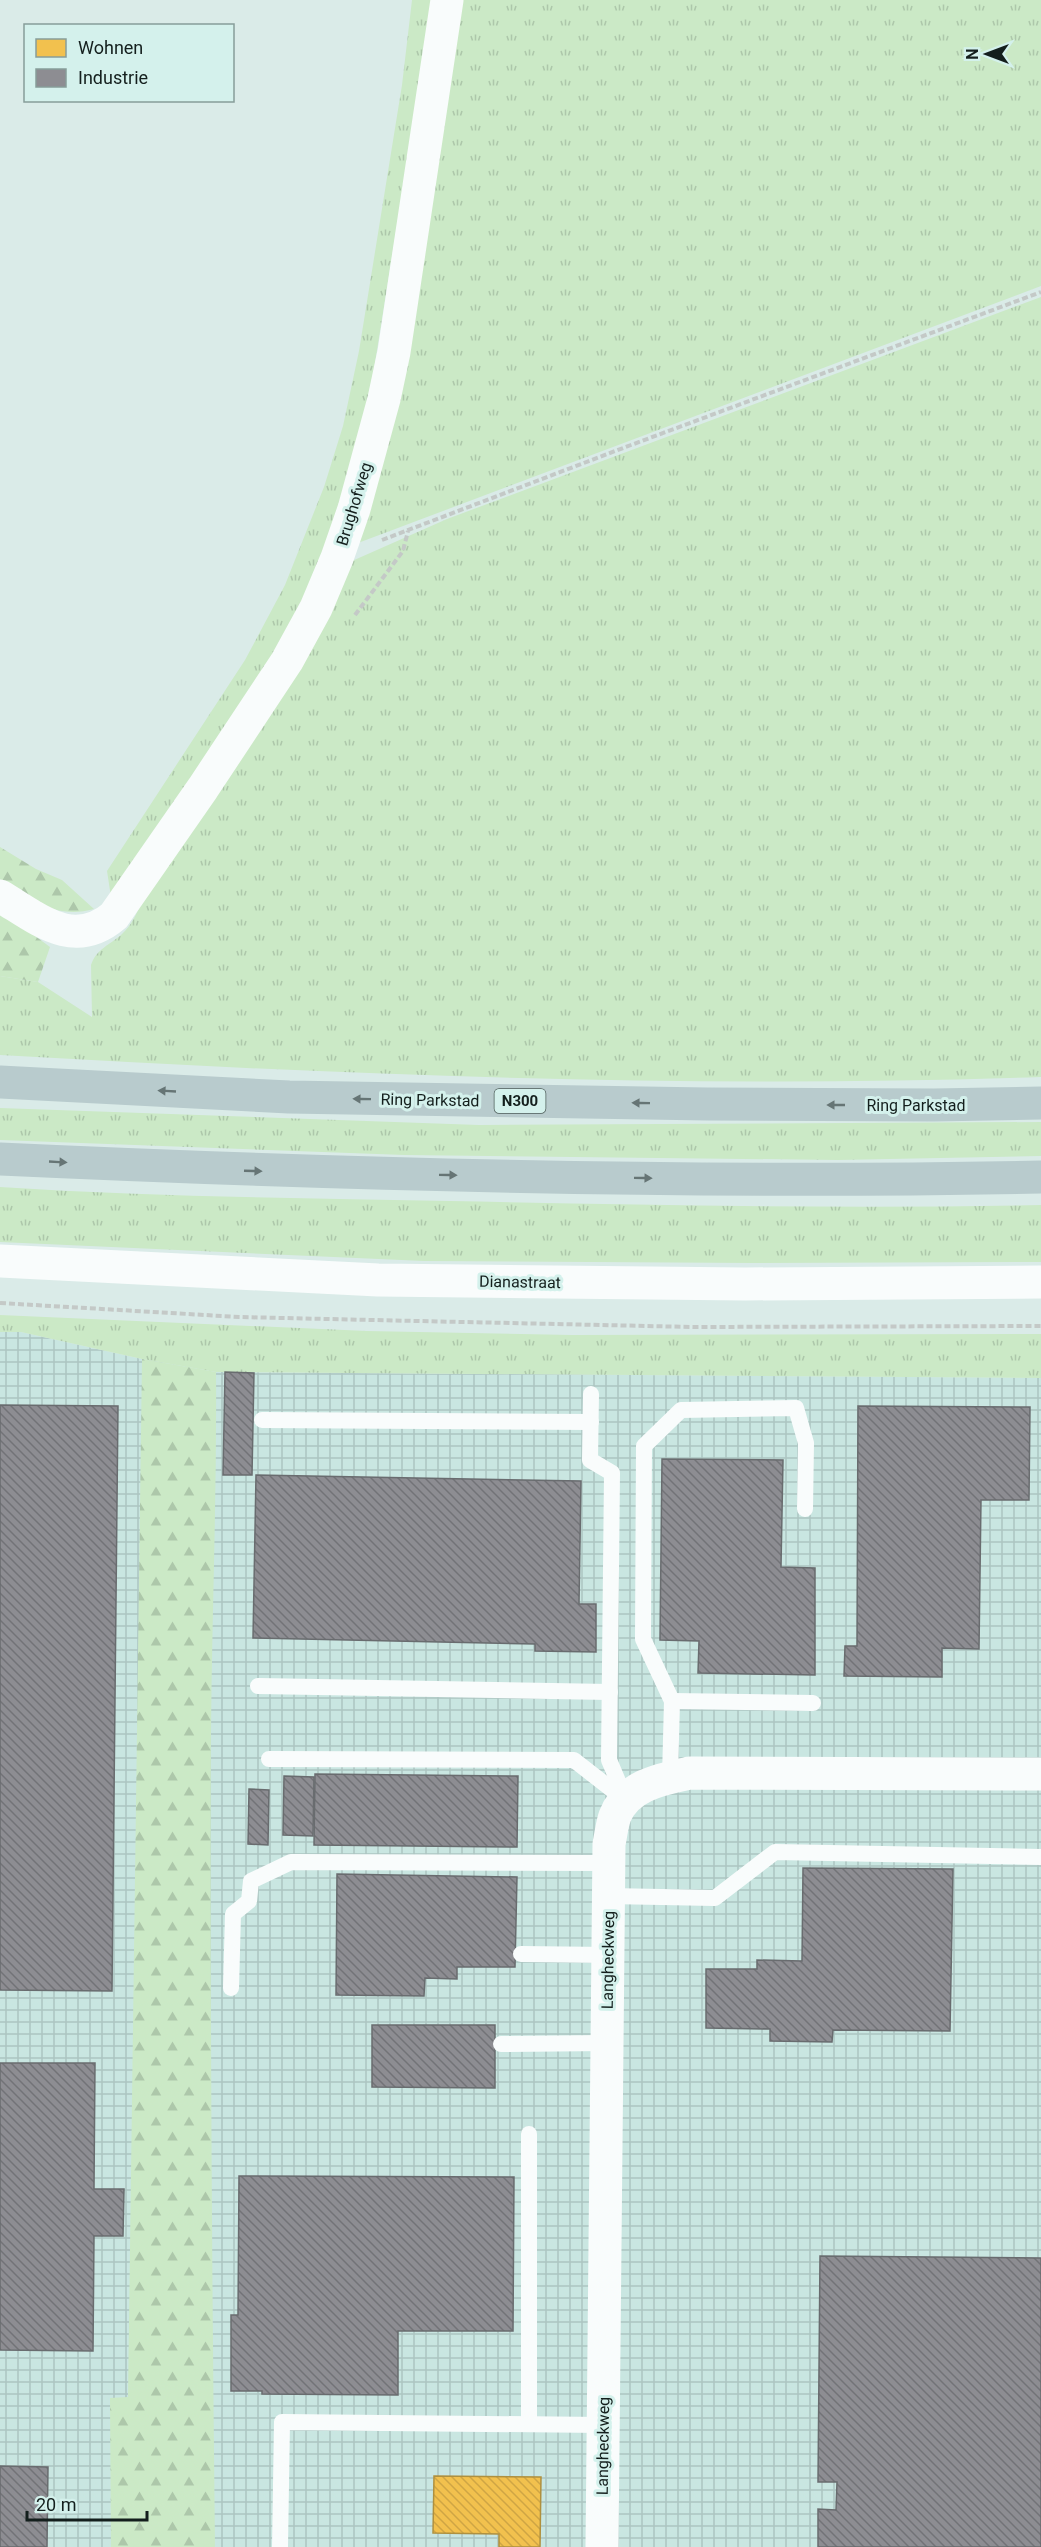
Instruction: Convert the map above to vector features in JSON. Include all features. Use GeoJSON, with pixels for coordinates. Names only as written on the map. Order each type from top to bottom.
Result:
{"type":"FeatureCollection","features":[{"type":"Feature","properties":{"kind":"highway","name":"Ring Parkstad"},"geometry":{"type":"LineString","coordinates":[[0,1082],[300,1098],[707,1104],[1041,1103]]}},
{"type":"Feature","properties":{"kind":"highway"},"geometry":{"type":"LineString","coordinates":[[0,1159],[291,1172],[682,1179],[1041,1177]]}},
{"type":"Feature","properties":{"kind":"street","name":"Brughofweg"},"geometry":{"type":"LineString","coordinates":[[0,896],[56,928],[70,932],[86,932],[102,926],[118,912],[287,661],[316,608],[337,558],[366,470],[394,352],[447,0]]}},
{"type":"Feature","properties":{"kind":"street","name":"Dianastraat"},"geometry":{"type":"LineString","coordinates":[[0,1261],[378,1280],[745,1284],[1041,1282]]}},
{"type":"Feature","properties":{"kind":"street","name":"Langheckweg"},"geometry":{"type":"LineString","coordinates":[[602,2547],[608,1896],[609,1844],[616,1815],[626,1800],[653,1781],[690,1773],[715,1771],[1041,1774]]}},
{"type":"Feature","properties":{"kind":"lane"},"geometry":{"type":"LineString","coordinates":[[591,1394],[590,1460],[612,1473],[609,1760],[626,1800]]}},
{"type":"Feature","properties":{"kind":"lane"},"geometry":{"type":"LineString","coordinates":[[670,1777],[672,1701],[643,1639],[644,1446],[681,1410],[796,1408],[806,1443],[805,1509]]}},
{"type":"Feature","properties":{"kind":"lane"},"geometry":{"type":"LineString","coordinates":[[262,1420],[591,1422]]}},
{"type":"Feature","properties":{"kind":"lane"},"geometry":{"type":"LineString","coordinates":[[258,1686],[610,1692]]}},
{"type":"Feature","properties":{"kind":"lane"},"geometry":{"type":"LineString","coordinates":[[672,1701],[813,1703]]}},
{"type":"Feature","properties":{"kind":"lane"},"geometry":{"type":"LineString","coordinates":[[269,1759],[574,1760],[626,1800]]}},
{"type":"Feature","properties":{"kind":"lane"},"geometry":{"type":"LineString","coordinates":[[608,1896],[715,1898],[775,1852],[1041,1857]]}},
{"type":"Feature","properties":{"kind":"lane"},"geometry":{"type":"LineString","coordinates":[[231,1988],[233,1914],[249,1900],[251,1881],[291,1862],[609,1863]]}},
{"type":"Feature","properties":{"kind":"lane"},"geometry":{"type":"LineString","coordinates":[[521,1954],[608,1955]]}},
{"type":"Feature","properties":{"kind":"lane"},"geometry":{"type":"LineString","coordinates":[[501,2044],[607,2043]]}},
{"type":"Feature","properties":{"kind":"lane"},"geometry":{"type":"LineString","coordinates":[[529,2134],[529,2424]]}},
{"type":"Feature","properties":{"kind":"lane"},"geometry":{"type":"LineString","coordinates":[[280,2547],[282,2422],[603,2425]]}},
{"type":"Feature","properties":{"kind":"path"},"geometry":{"type":"LineString","coordinates":[[408,530],[1041,292]]}},
{"type":"Feature","properties":{"kind":"shaded area"},"geometry":{"type":"Polygon","coordinates":[[[0,1332],[21,1332],[142,1359],[216,1372],[1041,1378],[1041,2547],[0,2547],[0,1332]]]}},
{"type":"Feature","properties":{"kind":"green space"},"geometry":{"type":"Polygon","coordinates":[[[412,0],[433,0],[374,369],[355,457],[312,583],[266,671],[111,897],[107,871],[245,660],[285,585],[324,487],[343,426],[359,351],[402,85],[412,0]]]}},
{"type":"Feature","properties":{"kind":"green space"},"geometry":{"type":"Polygon","coordinates":[[[460,0],[1041,0],[1041,286],[358,543],[460,0]]]}},
{"type":"Feature","properties":{"kind":"green space"},"geometry":{"type":"Polygon","coordinates":[[[1041,297],[1041,1077],[650,1081],[260,1069],[0,1055],[0,976],[38,982],[92,1017],[91,965],[94,959],[131,924],[140,905],[352,561],[447,519],[1041,297]]]}},
{"type":"Feature","properties":{"kind":"green space"},"geometry":{"type":"Polygon","coordinates":[[[0,847],[36,869],[62,880],[94,909],[80,912],[56,910],[34,901],[0,881],[0,847]]]}},
{"type":"Feature","properties":{"kind":"green space"},"geometry":{"type":"Polygon","coordinates":[[[0,910],[50,947],[38,982],[0,976],[0,910]]]}},
{"type":"Feature","properties":{"kind":"green space"},"geometry":{"type":"Polygon","coordinates":[[[0,1108],[479,1125],[1041,1122],[1041,1156],[838,1160],[404,1155],[0,1140],[0,1108]]]}},
{"type":"Feature","properties":{"kind":"green space"},"geometry":{"type":"Polygon","coordinates":[[[0,1187],[225,1197],[598,1204],[819,1207],[1041,1205],[1041,1262],[424,1261],[0,1242],[0,1187]]]}},
{"type":"Feature","properties":{"kind":"green space"},"geometry":{"type":"Polygon","coordinates":[[[0,1315],[367,1331],[572,1335],[1041,1334],[1041,1378],[216,1372],[142,1359],[21,1332],[0,1332],[0,1315]]]}},
{"type":"Feature","properties":{"kind":"green space"},"geometry":{"type":"Polygon","coordinates":[[[142,1359],[216,1372],[211,1732],[215,2547],[111,2547],[110,2398],[128,2397],[142,1359]]]}},
{"type":"Feature","properties":{"kind":"building: Wohnen"},"geometry":{"type":"Polygon","coordinates":[[[434,2476],[541,2477],[540,2547],[499,2547],[499,2534],[433,2533],[434,2476]]]}},
{"type":"Feature","properties":{"kind":"building: Industrie"},"geometry":{"type":"Polygon","coordinates":[[[225,1372],[254,1373],[252,1475],[223,1475],[225,1372]]]}},
{"type":"Feature","properties":{"kind":"building: Industrie"},"geometry":{"type":"Polygon","coordinates":[[[0,1405],[118,1406],[112,1991],[0,1990],[0,1405]]]}},
{"type":"Feature","properties":{"kind":"building: Industrie"},"geometry":{"type":"Polygon","coordinates":[[[858,1406],[1030,1407],[1029,1500],[981,1500],[979,1649],[942,1648],[942,1677],[844,1676],[845,1646],[857,1646],[858,1406]]]}},
{"type":"Feature","properties":{"kind":"building: Industrie"},"geometry":{"type":"Polygon","coordinates":[[[662,1459],[783,1460],[781,1567],[815,1568],[815,1675],[698,1673],[699,1641],[660,1640],[662,1459]]]}},
{"type":"Feature","properties":{"kind":"building: Industrie"},"geometry":{"type":"Polygon","coordinates":[[[256,1475],[581,1481],[579,1604],[596,1604],[596,1652],[535,1651],[535,1644],[253,1638],[256,1475]]]}},
{"type":"Feature","properties":{"kind":"building: Industrie"},"geometry":{"type":"Polygon","coordinates":[[[315,1774],[518,1776],[517,1847],[314,1845],[315,1774]]]}},
{"type":"Feature","properties":{"kind":"building: Industrie"},"geometry":{"type":"Polygon","coordinates":[[[284,1776],[314,1777],[313,1836],[283,1835],[284,1776]]]}},
{"type":"Feature","properties":{"kind":"building: Industrie"},"geometry":{"type":"Polygon","coordinates":[[[249,1789],[269,1790],[268,1845],[248,1844],[249,1789]]]}},
{"type":"Feature","properties":{"kind":"building: Industrie"},"geometry":{"type":"Polygon","coordinates":[[[803,1868],[953,1869],[950,2031],[833,2030],[832,2042],[770,2041],[770,2029],[706,2028],[706,1969],[757,1969],[757,1960],[802,1961],[803,1868]]]}},
{"type":"Feature","properties":{"kind":"building: Industrie"},"geometry":{"type":"Polygon","coordinates":[[[337,1874],[517,1877],[515,1967],[457,1967],[457,1979],[425,1978],[424,1996],[336,1995],[337,1874]]]}},
{"type":"Feature","properties":{"kind":"building: Industrie"},"geometry":{"type":"Polygon","coordinates":[[[372,2025],[495,2025],[495,2088],[372,2087],[372,2025]]]}},
{"type":"Feature","properties":{"kind":"building: Industrie"},"geometry":{"type":"Polygon","coordinates":[[[0,2063],[95,2063],[94,2189],[124,2189],[123,2236],[94,2236],[93,2351],[0,2350],[0,2063]]]}},
{"type":"Feature","properties":{"kind":"building: Industrie"},"geometry":{"type":"Polygon","coordinates":[[[239,2176],[514,2177],[513,2331],[398,2331],[398,2395],[262,2394],[262,2391],[231,2391],[231,2315],[238,2315],[239,2176]]]}},
{"type":"Feature","properties":{"kind":"building: Industrie"},"geometry":{"type":"Polygon","coordinates":[[[820,2256],[1041,2258],[1041,2547],[818,2547],[818,2509],[836,2510],[837,2482],[818,2482],[820,2256]]]}},
{"type":"Feature","properties":{"kind":"building: Industrie"},"geometry":{"type":"Polygon","coordinates":[[[0,2466],[48,2467],[47,2547],[0,2547],[0,2466]]]}}]}
